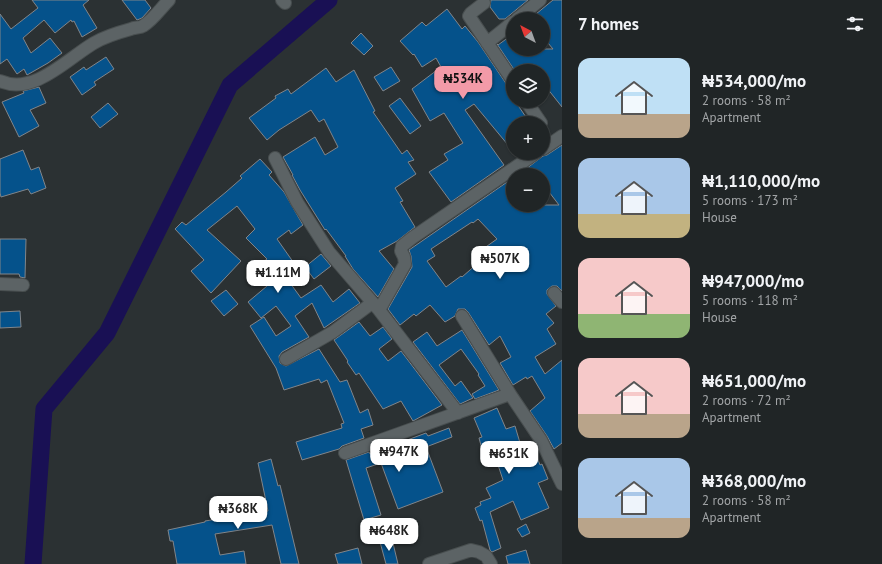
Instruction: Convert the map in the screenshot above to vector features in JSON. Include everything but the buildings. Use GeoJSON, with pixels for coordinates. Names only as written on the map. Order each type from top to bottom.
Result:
{"type":"FeatureCollection","features":[{"type":"Feature","properties":{"kind":"street"},"geometry":{"type":"LineString","coordinates":[[0,81],[12,84],[22,84],[48,76],[95,42],[131,28],[142,26],[149,22],[169,0]]}},
{"type":"Feature","properties":{"kind":"street"},"geometry":{"type":"LineString","coordinates":[[525,12],[540,0]]}},
{"type":"Feature","properties":{"kind":"street"},"geometry":{"type":"LineString","coordinates":[[484,3],[469,16],[506,71]]}},
{"type":"Feature","properties":{"kind":"street"},"geometry":{"type":"LineString","coordinates":[[487,43],[506,28]]}},
{"type":"Feature","properties":{"kind":"street"},"geometry":{"type":"LineString","coordinates":[[550,132],[558,139]]}},
{"type":"Feature","properties":{"kind":"street"},"geometry":{"type":"LineString","coordinates":[[275,158],[297,202],[329,252],[375,307],[458,413]]}},
{"type":"Feature","properties":{"kind":"street"},"geometry":{"type":"LineString","coordinates":[[286,358],[334,332],[375,307],[405,264],[401,251],[402,246],[526,160]]}},
{"type":"Feature","properties":{"kind":"street"},"geometry":{"type":"LineString","coordinates":[[0,284],[23,285]]}},
{"type":"Feature","properties":{"kind":"street"},"geometry":{"type":"LineString","coordinates":[[554,293],[562,302]]}},
{"type":"Feature","properties":{"kind":"street"},"geometry":{"type":"LineString","coordinates":[[462,316],[510,394],[541,440],[562,484]]}},
{"type":"Feature","properties":{"kind":"street"},"geometry":{"type":"LineString","coordinates":[[345,453],[510,394]]}},
{"type":"Feature","properties":{"kind":"street"},"geometry":{"type":"LineString","coordinates":[[429,564],[471,550],[486,556],[491,564]]}},
{"type":"Feature","properties":{"kind":"waterway"},"geometry":{"type":"LineString","coordinates":[[33,564],[44,409],[107,333],[230,85],[329,0]]}}]}
